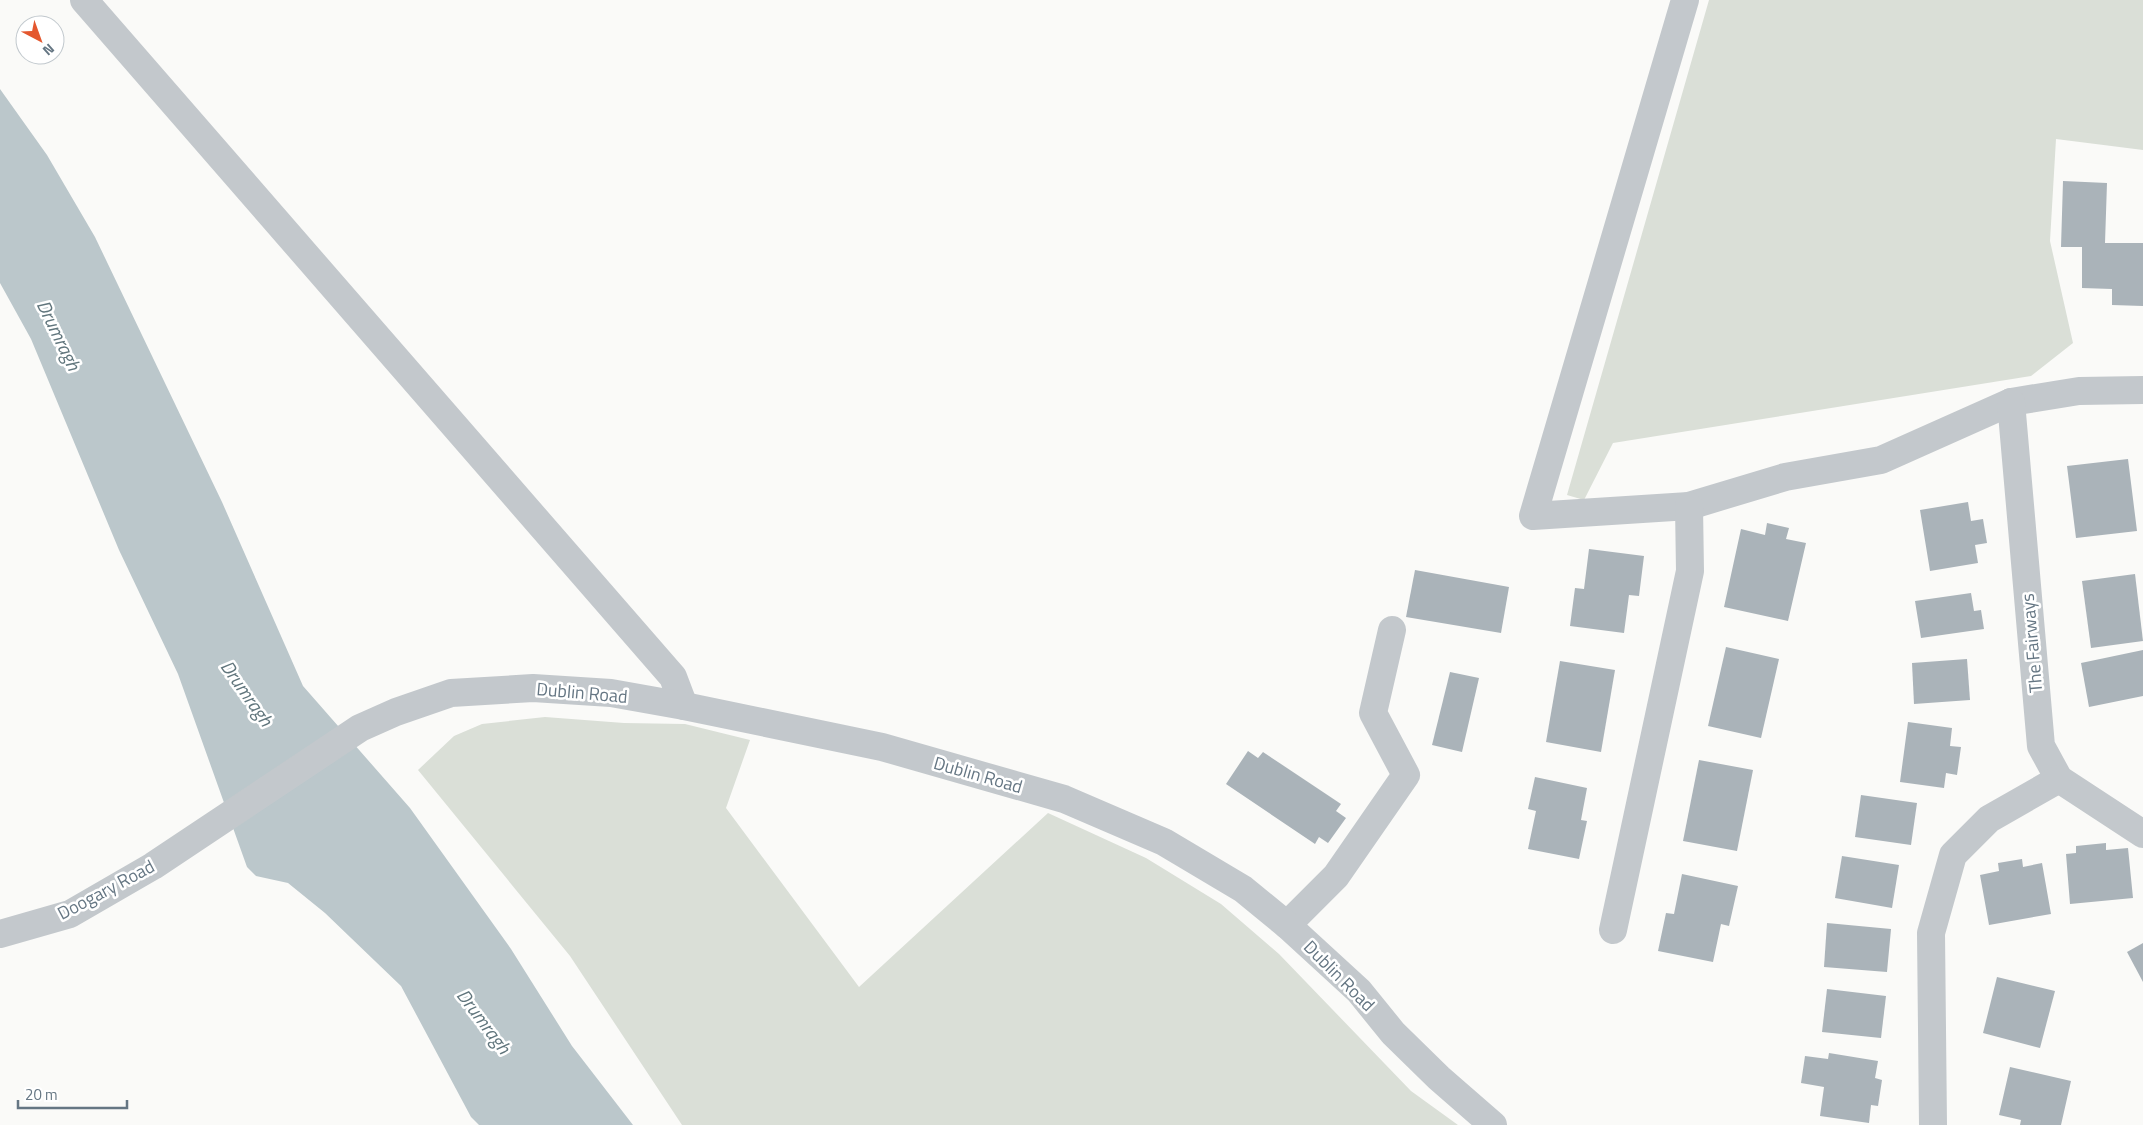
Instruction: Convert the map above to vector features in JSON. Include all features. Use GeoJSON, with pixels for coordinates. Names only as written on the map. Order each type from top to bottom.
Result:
{"type":"FeatureCollection","features":[{"type":"Feature","properties":{"kind":"street"},"geometry":{"type":"LineString","coordinates":[[84,0],[673,676],[684,706]]}},
{"type":"Feature","properties":{"kind":"street"},"geometry":{"type":"LineString","coordinates":[[1685,0],[1533,516],[1689,506],[1785,477],[1881,460],[2011,402],[2079,391],[2143,390]]}},
{"type":"Feature","properties":{"kind":"street","name":"The Fairways"},"geometry":{"type":"LineString","coordinates":[[2011,402],[2040,746],[2059,779],[2143,834]]}},
{"type":"Feature","properties":{"kind":"street"},"geometry":{"type":"LineString","coordinates":[[1613,930],[1690,571],[1689,506]]}},
{"type":"Feature","properties":{"kind":"street"},"geometry":{"type":"LineString","coordinates":[[1287,925],[1336,876],[1406,775],[1373,712],[1392,630]]}},
{"type":"Feature","properties":{"kind":"street","name":"Dublin Road"},"geometry":{"type":"LineString","coordinates":[[204,830],[360,728],[396,712],[451,693],[533,688],[611,693],[684,706],[882,747],[1064,799],[1164,842],[1243,889],[1287,925],[1359,991],[1393,1033],[1439,1078],[1493,1125]]}},
{"type":"Feature","properties":{"kind":"street"},"geometry":{"type":"LineString","coordinates":[[1933,1125],[1932,933],[1953,855],[1989,819],[2059,779]]}},
{"type":"Feature","properties":{"kind":"street","name":"Doogary Road"},"geometry":{"type":"LineString","coordinates":[[0,934],[70,914],[152,866],[204,830]]}},
{"type":"Feature","properties":{"kind":"shaded area"},"geometry":{"type":"Polygon","coordinates":[[[1709,0],[2143,0],[2143,150],[2056,139],[2050,241],[2073,343],[2031,376],[1613,443],[1584,500],[1567,495],[1709,0]]]}},
{"type":"Feature","properties":{"kind":"shaded area"},"geometry":{"type":"Polygon","coordinates":[[[545,717],[624,723],[685,724],[750,740],[726,808],[859,987],[1048,813],[1146,858],[1221,904],[1279,954],[1411,1091],[1458,1125],[682,1125],[570,956],[418,770],[454,736],[482,724],[545,717]]]}},
{"type":"Feature","properties":{"kind":"water","name":"Drumragh"},"geometry":{"type":"Polygon","coordinates":[[[0,89],[47,155],[95,237],[222,502],[303,686],[410,808],[511,949],[572,1046],[633,1125],[479,1125],[471,1117],[401,986],[325,913],[288,883],[256,876],[247,867],[178,674],[119,550],[31,339],[0,283],[0,89]]]}},
{"type":"Feature","properties":{"kind":"building"},"geometry":{"type":"Polygon","coordinates":[[[2063,181],[2107,183],[2105,243],[2143,243],[2143,306],[2112,305],[2112,289],[2082,288],[2082,247],[2061,247],[2063,181]]]}},
{"type":"Feature","properties":{"kind":"building"},"geometry":{"type":"Polygon","coordinates":[[[2128,459],[2137,531],[2076,538],[2067,466],[2128,459]]]}},
{"type":"Feature","properties":{"kind":"building"},"geometry":{"type":"Polygon","coordinates":[[[1968,502],[1971,521],[1983,519],[1987,543],[1975,545],[1978,563],[1930,571],[1920,510],[1968,502]]]}},
{"type":"Feature","properties":{"kind":"building"},"geometry":{"type":"Polygon","coordinates":[[[1767,523],[1789,528],[1786,539],[1806,543],[1788,621],[1724,607],[1741,529],[1765,535],[1767,523]]]}},
{"type":"Feature","properties":{"kind":"building"},"geometry":{"type":"Polygon","coordinates":[[[1589,549],[1644,556],[1639,596],[1629,595],[1624,633],[1570,626],[1575,588],[1584,589],[1589,549]]]}},
{"type":"Feature","properties":{"kind":"building"},"geometry":{"type":"Polygon","coordinates":[[[1415,570],[1509,587],[1501,633],[1406,617],[1415,570]]]}},
{"type":"Feature","properties":{"kind":"building"},"geometry":{"type":"Polygon","coordinates":[[[2135,574],[2143,641],[2091,648],[2082,581],[2135,574]]]}},
{"type":"Feature","properties":{"kind":"building"},"geometry":{"type":"Polygon","coordinates":[[[1971,593],[1974,611],[1981,610],[1984,629],[1921,638],[1915,601],[1971,593]]]}},
{"type":"Feature","properties":{"kind":"building"},"geometry":{"type":"Polygon","coordinates":[[[1726,647],[1779,659],[1761,738],[1708,726],[1726,647]]]}},
{"type":"Feature","properties":{"kind":"building"},"geometry":{"type":"Polygon","coordinates":[[[2143,650],[2143,696],[2089,707],[2081,663],[2143,650]]]}},
{"type":"Feature","properties":{"kind":"building"},"geometry":{"type":"Polygon","coordinates":[[[1967,659],[1970,700],[1914,704],[1912,663],[1967,659]]]}},
{"type":"Feature","properties":{"kind":"building"},"geometry":{"type":"Polygon","coordinates":[[[1560,661],[1615,670],[1601,752],[1546,742],[1560,661]]]}},
{"type":"Feature","properties":{"kind":"building"},"geometry":{"type":"Polygon","coordinates":[[[1450,672],[1479,678],[1462,752],[1432,745],[1450,672]]]}},
{"type":"Feature","properties":{"kind":"building"},"geometry":{"type":"Polygon","coordinates":[[[1908,722],[1952,728],[1950,746],[1961,747],[1957,775],[1946,773],[1944,788],[1900,782],[1908,722]]]}},
{"type":"Feature","properties":{"kind":"building"},"geometry":{"type":"Polygon","coordinates":[[[1248,751],[1258,758],[1263,752],[1341,804],[1336,811],[1346,818],[1328,843],[1319,837],[1315,844],[1226,784],[1248,751]]]}},
{"type":"Feature","properties":{"kind":"building"},"geometry":{"type":"Polygon","coordinates":[[[1699,760],[1753,770],[1737,851],[1683,841],[1699,760]]]}},
{"type":"Feature","properties":{"kind":"building"},"geometry":{"type":"Polygon","coordinates":[[[1535,777],[1587,788],[1581,820],[1587,821],[1579,859],[1528,849],[1536,811],[1528,809],[1535,777]]]}},
{"type":"Feature","properties":{"kind":"building"},"geometry":{"type":"Polygon","coordinates":[[[1861,795],[1917,803],[1911,845],[1855,837],[1861,795]]]}},
{"type":"Feature","properties":{"kind":"building"},"geometry":{"type":"Polygon","coordinates":[[[2106,843],[2106,850],[2128,848],[2133,898],[2070,904],[2066,854],[2076,853],[2076,846],[2106,843]]]}},
{"type":"Feature","properties":{"kind":"building"},"geometry":{"type":"Polygon","coordinates":[[[1842,856],[1899,865],[1892,908],[1835,898],[1842,856]]]}},
{"type":"Feature","properties":{"kind":"building"},"geometry":{"type":"Polygon","coordinates":[[[2022,859],[2023,867],[2042,863],[2051,914],[1989,925],[1980,875],[1999,871],[1998,863],[2022,859]]]}},
{"type":"Feature","properties":{"kind":"building"},"geometry":{"type":"Polygon","coordinates":[[[1682,874],[1738,886],[1729,926],[1721,924],[1713,962],[1658,951],[1666,913],[1674,914],[1682,874]]]}},
{"type":"Feature","properties":{"kind":"building"},"geometry":{"type":"Polygon","coordinates":[[[1827,923],[1891,929],[1887,972],[1824,967],[1827,923]]]}},
{"type":"Feature","properties":{"kind":"building"},"geometry":{"type":"Polygon","coordinates":[[[2143,943],[2143,982],[2127,952],[2143,943]]]}},
{"type":"Feature","properties":{"kind":"building"},"geometry":{"type":"Polygon","coordinates":[[[1997,977],[2055,991],[2040,1048],[1983,1033],[1997,977]]]}},
{"type":"Feature","properties":{"kind":"building"},"geometry":{"type":"Polygon","coordinates":[[[1827,989],[1886,996],[1881,1038],[1822,1032],[1827,989]]]}},
{"type":"Feature","properties":{"kind":"building"},"geometry":{"type":"Polygon","coordinates":[[[1829,1053],[1878,1061],[1875,1078],[1882,1080],[1878,1106],[1871,1105],[1869,1123],[1820,1116],[1824,1087],[1801,1083],[1805,1056],[1828,1059],[1829,1053]]]}},
{"type":"Feature","properties":{"kind":"building"},"geometry":{"type":"Polygon","coordinates":[[[2010,1067],[2071,1081],[2061,1125],[2020,1125],[2021,1120],[1999,1115],[2010,1067]]]}}]}
